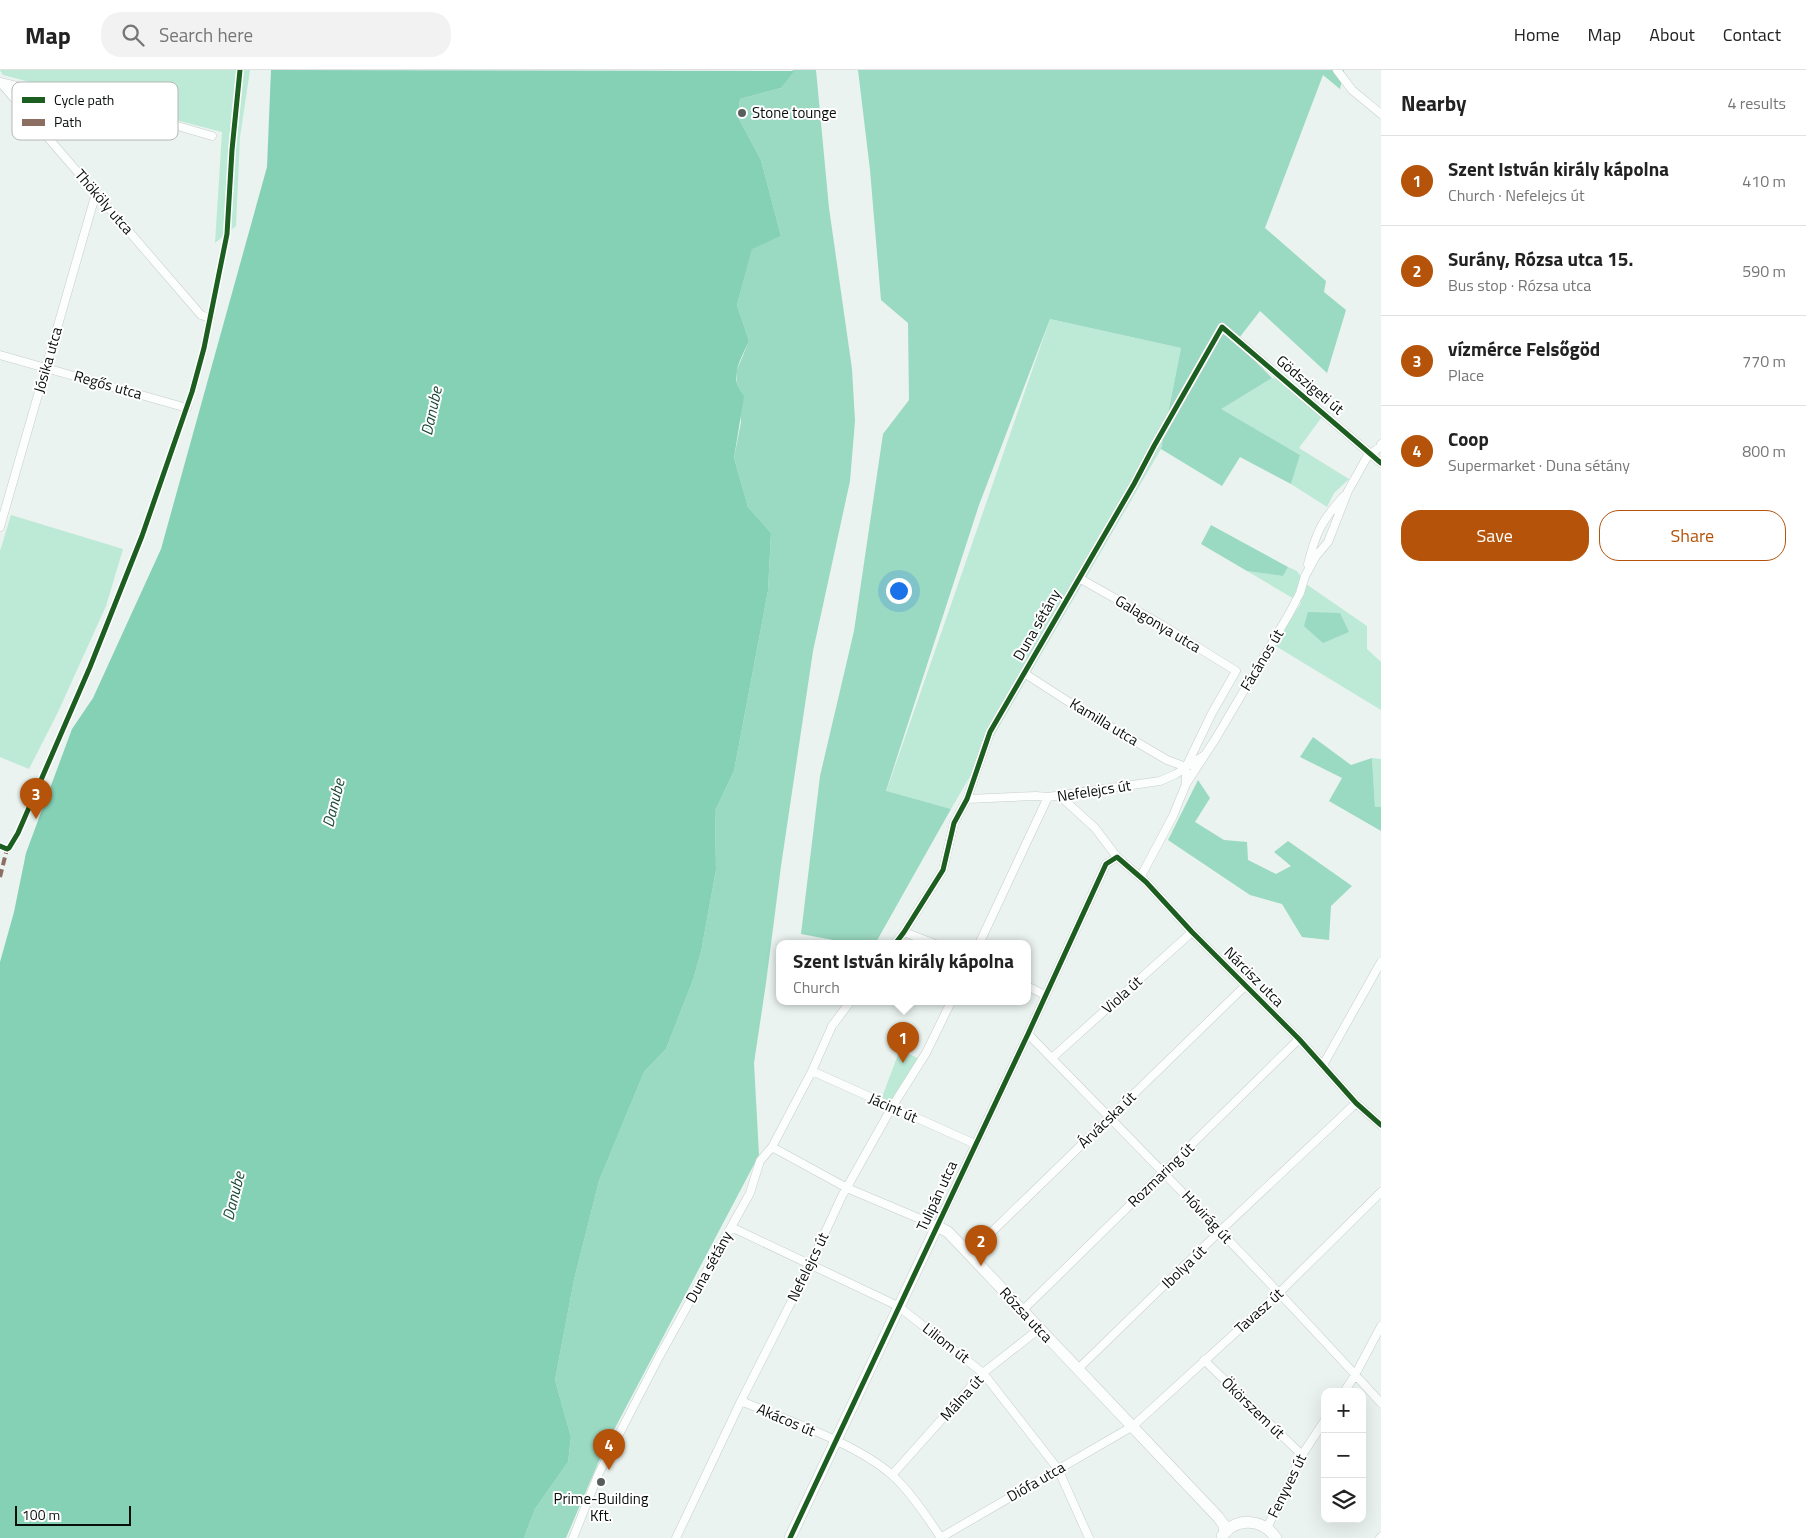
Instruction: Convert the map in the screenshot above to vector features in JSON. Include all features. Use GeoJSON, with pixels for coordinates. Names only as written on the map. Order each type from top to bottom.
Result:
{"type":"FeatureCollection","features":[{"type":"Feature","properties":{"kind":"street"},"geometry":{"type":"LineString","coordinates":[[1337,70],[1352,90],[1381,114]]}},
{"type":"Feature","properties":{"kind":"street","name":"Thököly utca"},"geometry":{"type":"LineString","coordinates":[[0,82],[12,96]]}},
{"type":"Feature","properties":{"kind":"street"},"geometry":{"type":"LineString","coordinates":[[178,126],[212,136]]}},
{"type":"Feature","properties":{"kind":"street","name":"Thököly utca"},"geometry":{"type":"LineString","coordinates":[[50,140],[201,314],[210,318]]}},
{"type":"Feature","properties":{"kind":"street","name":"Jósika utca"},"geometry":{"type":"LineString","coordinates":[[0,527],[96,193]]}},
{"type":"Feature","properties":{"kind":"street","name":"Gödszigeti út"},"geometry":{"type":"LineString","coordinates":[[1222,327],[1381,462]]}},
{"type":"Feature","properties":{"kind":"street","name":"Duna sétány"},"geometry":{"type":"LineString","coordinates":[[898,940],[943,870],[954,823],[967,798],[990,732],[1222,327]]}},
{"type":"Feature","properties":{"kind":"street","name":"Regős utca"},"geometry":{"type":"LineString","coordinates":[[0,355],[187,408]]}},
{"type":"Feature","properties":{"kind":"street","name":"Fácános út"},"geometry":{"type":"LineString","coordinates":[[1141,876],[1173,816],[1186,784],[1216,738],[1289,614],[1300,594],[1305,576],[1316,556],[1328,542],[1348,491],[1367,457],[1381,444]]}},
{"type":"Feature","properties":{"kind":"street"},"geometry":{"type":"LineString","coordinates":[[1305,576],[1314,540],[1320,525],[1348,491]]}},
{"type":"Feature","properties":{"kind":"street","name":"Galagonya utca"},"geometry":{"type":"LineString","coordinates":[[1079,578],[1162,625],[1236,671],[1186,767]]}},
{"type":"Feature","properties":{"kind":"street","name":"Kamilla utca"},"geometry":{"type":"LineString","coordinates":[[1024,673],[1167,760],[1186,767]]}},
{"type":"Feature","properties":{"kind":"street","name":"Nefelejcs út"},"geometry":{"type":"LineString","coordinates":[[981,940],[1048,797],[1061,797],[1160,781],[1176,774],[1204,755]]}},
{"type":"Feature","properties":{"kind":"street"},"geometry":{"type":"LineString","coordinates":[[1186,767],[1186,784]]}},
{"type":"Feature","properties":{"kind":"street"},"geometry":{"type":"LineString","coordinates":[[967,798],[1048,797]]}},
{"type":"Feature","properties":{"kind":"street","name":"Nárcisz utca"},"geometry":{"type":"LineString","coordinates":[[1061,797],[1095,828],[1117,858],[1141,876],[1192,932],[1323,1065],[1356,1103],[1381,1125]]}},
{"type":"Feature","properties":{"kind":"street","name":"Tulipán utca"},"geometry":{"type":"LineString","coordinates":[[790,1538],[1028,1034],[1106,864],[1117,858]]}},
{"type":"Feature","properties":{"kind":"street"},"geometry":{"type":"LineString","coordinates":[[904,932],[925,940]]}},
{"type":"Feature","properties":{"kind":"street","name":"Viola út"},"geometry":{"type":"LineString","coordinates":[[1052,1058],[1192,932]]}},
{"type":"Feature","properties":{"kind":"street"},"geometry":{"type":"LineString","coordinates":[[1323,1065],[1381,962]]}},
{"type":"Feature","properties":{"kind":"street","name":"Árvácska út"},"geometry":{"type":"LineString","coordinates":[[969,1254],[1245,986]]}},
{"type":"Feature","properties":{"kind":"street"},"geometry":{"type":"LineString","coordinates":[[1031,988],[1045,995]]}},
{"type":"Feature","properties":{"kind":"street","name":"Duna sétány"},"geometry":{"type":"LineString","coordinates":[[573,1538],[603,1465],[659,1357],[750,1193],[760,1161],[772,1147],[812,1071],[832,1026],[848,1005]]}},
{"type":"Feature","properties":{"kind":"street","name":"Nefelejcs út"},"geometry":{"type":"LineString","coordinates":[[676,1538],[846,1188],[892,1107],[926,1053],[950,1005]]}},
{"type":"Feature","properties":{"kind":"street","name":"Hóvirág út"},"geometry":{"type":"LineString","coordinates":[[1028,1034],[1109,1118],[1164,1171],[1381,1404]]}},
{"type":"Feature","properties":{"kind":"street","name":"Rozmaring út"},"geometry":{"type":"LineString","coordinates":[[1022,1311],[1299,1040]]}},
{"type":"Feature","properties":{"kind":"street","name":"Jácint út"},"geometry":{"type":"LineString","coordinates":[[812,1071],[975,1144]]}},
{"type":"Feature","properties":{"kind":"street","name":"Ibolya út"},"geometry":{"type":"LineString","coordinates":[[1078,1370],[1220,1231],[1356,1103]]}},
{"type":"Feature","properties":{"kind":"street","name":"Rózsa utca"},"geometry":{"type":"LineString","coordinates":[[772,1147],[846,1188],[948,1232],[1218,1517]]}},
{"type":"Feature","properties":{"kind":"street","name":"Tavasz út"},"geometry":{"type":"LineString","coordinates":[[1133,1426],[1279,1293],[1381,1192]]}},
{"type":"Feature","properties":{"kind":"street","name":"Liliom út"},"geometry":{"type":"LineString","coordinates":[[731,1226],[898,1306],[983,1373],[1058,1469],[1089,1538]]}},
{"type":"Feature","properties":{"kind":"street"},"geometry":{"type":"LineString","coordinates":[[1347,1388],[1381,1326]]}},
{"type":"Feature","properties":{"kind":"street","name":"Málna út"},"geometry":{"type":"LineString","coordinates":[[892,1475],[983,1373],[1039,1329]]}},
{"type":"Feature","properties":{"kind":"street","name":"Ökörszem út"},"geometry":{"type":"LineString","coordinates":[[1204,1360],[1302,1455]]}},
{"type":"Feature","properties":{"kind":"street","name":"Akácos út"},"geometry":{"type":"LineString","coordinates":[[741,1401],[835,1441],[867,1458],[892,1475],[941,1538]]}},
{"type":"Feature","properties":{"kind":"street","name":"Diófa utca"},"geometry":{"type":"LineString","coordinates":[[941,1538],[1133,1426]]}},
{"type":"Feature","properties":{"kind":"street","name":"Fenyves út"},"geometry":{"type":"LineString","coordinates":[[1267,1528],[1302,1455],[1321,1426]]}},
{"type":"Feature","properties":{"kind":"street"},"geometry":{"type":"LineString","coordinates":[[1218,1517],[1238,1523],[1250,1522],[1267,1528],[1276,1538]]}},
{"type":"Feature","properties":{"kind":"street"},"geometry":{"type":"LineString","coordinates":[[1218,1517],[1224,1525],[1223,1535]]}},
{"type":"Feature","properties":{"kind":"street"},"geometry":{"type":"LineString","coordinates":[[1223,1535],[1238,1523]]}},
{"type":"Feature","properties":{"kind":"shaded area"},"geometry":{"type":"Polygon","coordinates":[[[0,70],[250,70],[240,137],[236,226],[215,243],[222,132],[178,121],[178,82],[30,82],[3,75],[0,70]]]}},
{"type":"Feature","properties":{"kind":"shaded area"},"geometry":{"type":"Polygon","coordinates":[[[793,70],[816,70],[829,208],[852,369],[855,421],[850,481],[813,651],[754,1063],[759,1155],[605,1447],[566,1538],[524,1538],[535,1509],[568,1462],[571,1437],[555,1380],[574,1280],[599,1181],[644,1072],[666,1049],[693,980],[701,952],[716,870],[715,811],[734,771],[768,591],[771,533],[748,507],[734,458],[741,422],[736,372],[749,341],[737,305],[752,248],[781,236],[761,160],[738,117],[740,99],[781,88],[793,70]]]}},
{"type":"Feature","properties":{"kind":"shaded area"},"geometry":{"type":"Polygon","coordinates":[[[858,70],[1344,70],[1340,89],[1381,123],[1323,75],[1265,228],[1326,281],[1324,292],[1346,310],[1327,373],[1260,311],[1236,342],[1272,378],[1221,409],[1300,455],[1291,484],[1240,457],[1222,486],[1161,449],[1181,348],[1050,319],[979,505],[886,791],[951,809],[877,940],[833,940],[801,934],[820,776],[854,631],[883,434],[909,400],[908,323],[881,300],[870,170],[858,70]]]}},
{"type":"Feature","properties":{"kind":"shaded area"},"geometry":{"type":"Polygon","coordinates":[[[1050,319],[1181,348],[1161,449],[951,809],[886,792],[1050,319]]]}},
{"type":"Feature","properties":{"kind":"shaded area"},"geometry":{"type":"Polygon","coordinates":[[[1272,378],[1279,380],[1322,417],[1299,448],[1349,479],[1334,493],[1327,507],[1291,484],[1300,455],[1220,409],[1272,378]]]}},
{"type":"Feature","properties":{"kind":"shaded area"},"geometry":{"type":"Polygon","coordinates":[[[11,515],[123,549],[106,606],[58,712],[29,769],[0,757],[0,551],[11,515]]]}},
{"type":"Feature","properties":{"kind":"shaded area"},"geometry":{"type":"Polygon","coordinates":[[[1211,525],[1288,567],[1283,576],[1247,571],[1201,544],[1211,525]]]}},
{"type":"Feature","properties":{"kind":"shaded area"},"geometry":{"type":"Polygon","coordinates":[[[1288,567],[1297,571],[1306,584],[1367,626],[1367,649],[1381,662],[1381,710],[1274,645],[1301,603],[1247,571],[1283,576],[1288,567]]]}},
{"type":"Feature","properties":{"kind":"shaded area"},"geometry":{"type":"Polygon","coordinates":[[[1308,612],[1340,613],[1349,632],[1323,643],[1304,626],[1308,612]]]}},
{"type":"Feature","properties":{"kind":"shaded area"},"geometry":{"type":"Polygon","coordinates":[[[1313,737],[1351,765],[1372,758],[1375,807],[1381,807],[1381,831],[1329,801],[1342,778],[1300,757],[1313,737]]]}},
{"type":"Feature","properties":{"kind":"shaded area"},"geometry":{"type":"Polygon","coordinates":[[[1372,758],[1381,759],[1381,807],[1375,807],[1372,758]]]}},
{"type":"Feature","properties":{"kind":"shaded area"},"geometry":{"type":"Polygon","coordinates":[[[1198,780],[1210,798],[1195,822],[1224,840],[1247,842],[1248,860],[1276,874],[1291,866],[1274,852],[1288,841],[1352,886],[1331,906],[1329,940],[1302,937],[1282,904],[1250,895],[1168,840],[1198,780]]]}},
{"type":"Feature","properties":{"kind":"shaded area"},"geometry":{"type":"Polygon","coordinates":[[[900,1049],[919,1059],[891,1105],[881,1100],[900,1049]]]}},
{"type":"Feature","properties":{"kind":"water","name":"Danube"},"geometry":{"type":"Polygon","coordinates":[[[271,70],[794,71],[781,88],[740,99],[738,117],[761,160],[781,236],[752,249],[737,305],[749,341],[739,362],[736,376],[739,389],[744,396],[734,458],[748,507],[771,533],[768,591],[734,771],[715,811],[716,870],[701,952],[693,980],[666,1049],[644,1072],[599,1181],[574,1280],[555,1380],[571,1437],[568,1462],[535,1509],[524,1538],[0,1538],[0,962],[14,912],[26,853],[72,729],[93,698],[161,549],[267,167],[271,70]]]}},
{"type":"Feature","properties":{"kind":"marked path"},"geometry":{"type":"LineString","coordinates":[[0,877],[7,849]]}},
{"type":"Feature","properties":{"kind":"cycle path"},"geometry":{"type":"LineString","coordinates":[[0,846],[9,848],[18,833],[90,667],[142,536],[192,392],[204,348],[227,234],[232,150],[240,70]]}},
{"type":"Feature","properties":{"kind":"cycle path"},"geometry":{"type":"LineString","coordinates":[[898,940],[943,870],[954,823],[967,799],[990,732],[1134,484],[1222,327],[1381,463]]}},
{"type":"Feature","properties":{"kind":"cycle path"},"geometry":{"type":"LineString","coordinates":[[790,1538],[1028,1034],[1106,864],[1117,857],[1146,882],[1192,932],[1299,1039],[1356,1103],[1381,1125]]}},
{"type":"Feature","properties":{"kind":"place","name":"Stone tounge"},"geometry":{"type":"Point","coordinates":[742,113]}},
{"type":"Feature","properties":{"kind":"place","name":"vízmérce Felsőgöd"},"geometry":{"type":"Point","coordinates":[36,819]}},
{"type":"Feature","properties":{"kind":"place","name":"Szent István király kápolna"},"geometry":{"type":"Point","coordinates":[903,1063]}},
{"type":"Feature","properties":{"kind":"place","name":"Surány, Rózsa utca 15."},"geometry":{"type":"Point","coordinates":[981,1266]}},
{"type":"Feature","properties":{"kind":"place","name":"Coop"},"geometry":{"type":"Point","coordinates":[609,1470]}},
{"type":"Feature","properties":{"kind":"place","name":"Prime-Building Kft."},"geometry":{"type":"Point","coordinates":[601,1482]}}]}
